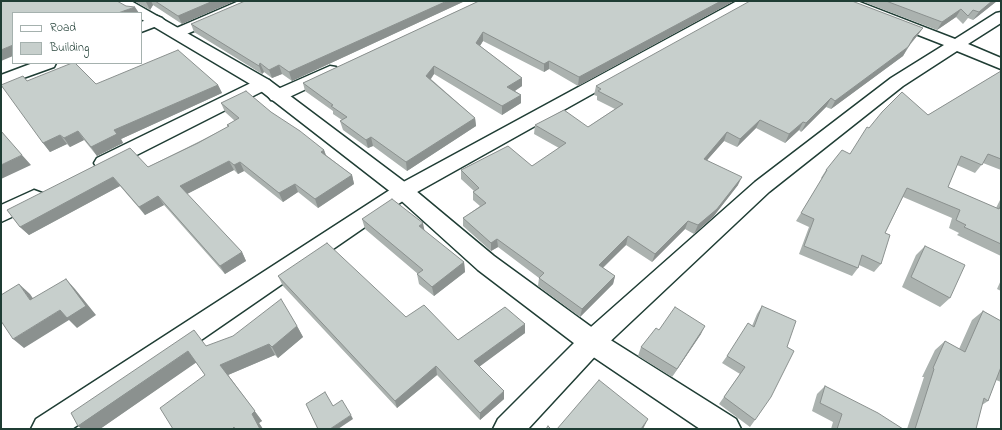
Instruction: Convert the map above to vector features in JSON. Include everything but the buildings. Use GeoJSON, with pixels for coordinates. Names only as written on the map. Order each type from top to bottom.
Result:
{"type":"FeatureCollection","features":[{"type":"Feature","properties":{"kind":"street"},"geometry":{"type":"LineString","coordinates":[[121,1],[134,12]]}},
{"type":"Feature","properties":{"kind":"street"},"geometry":{"type":"LineString","coordinates":[[176,33],[251,1]]}},
{"type":"Feature","properties":{"kind":"street"},"geometry":{"type":"LineString","coordinates":[[46,429],[403,190],[748,1]]}},
{"type":"Feature","properties":{"kind":"street"},"geometry":{"type":"LineString","coordinates":[[844,1],[957,44],[1001,64]]}},
{"type":"Feature","properties":{"kind":"street"},"geometry":{"type":"LineString","coordinates":[[508,429],[592,342],[762,187],[832,131],[897,82],[1001,16]]}},
{"type":"Feature","properties":{"kind":"street"},"geometry":{"type":"LineString","coordinates":[[149,24],[176,33],[270,90],[403,190],[486,263],[592,342],[726,429]]}},
{"type":"Feature","properties":{"kind":"street"},"geometry":{"type":"LineString","coordinates":[[1,81],[45,64]]}},
{"type":"Feature","properties":{"kind":"street"},"geometry":{"type":"LineString","coordinates":[[86,172],[270,90],[340,66]]}},
{"type":"Feature","properties":{"kind":"street"},"geometry":{"type":"LineString","coordinates":[[1,214],[50,190]]}}]}
